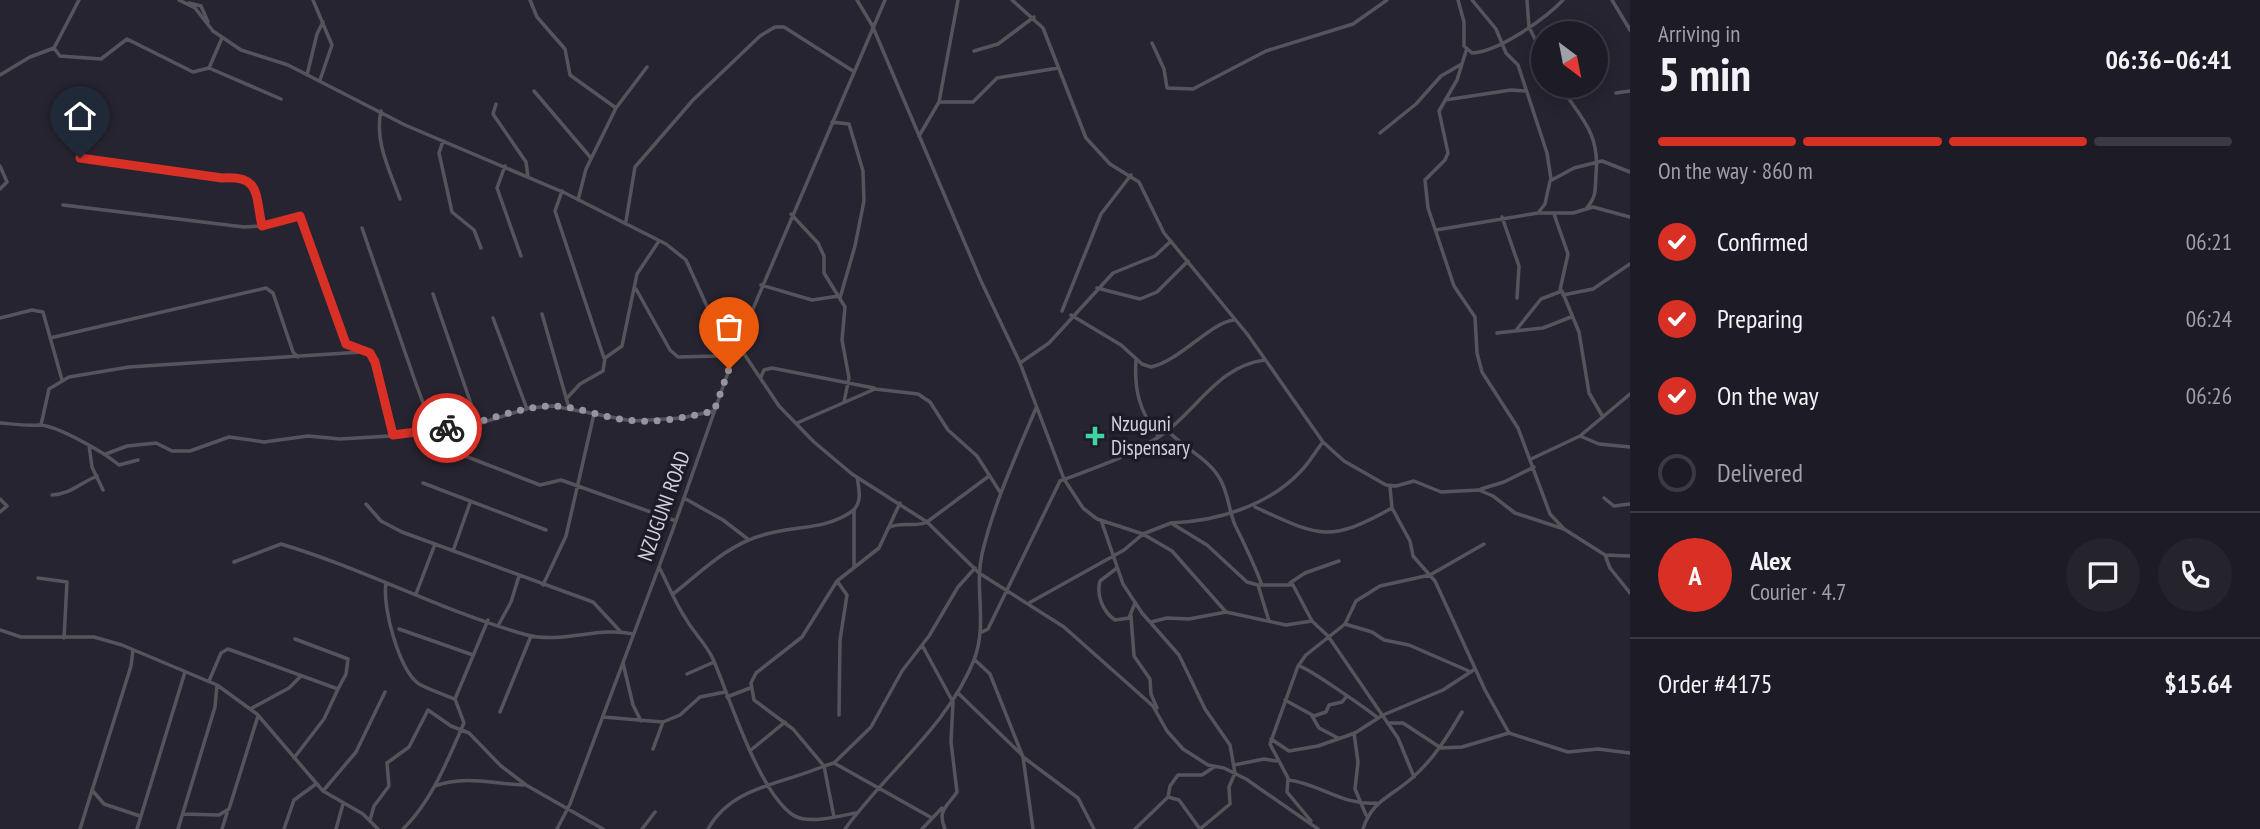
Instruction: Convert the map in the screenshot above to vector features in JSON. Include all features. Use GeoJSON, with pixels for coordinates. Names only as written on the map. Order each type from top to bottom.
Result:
{"type":"FeatureCollection","features":[{"type":"Feature","properties":{"kind":"street"},"geometry":{"type":"LineString","coordinates":[[0,75],[30,57],[54,48],[79,0]]}},
{"type":"Feature","properties":{"kind":"street"},"geometry":{"type":"LineString","coordinates":[[179,0],[201,6]]}},
{"type":"Feature","properties":{"kind":"street"},"geometry":{"type":"LineString","coordinates":[[197,0],[209,24]]}},
{"type":"Feature","properties":{"kind":"street"},"geometry":{"type":"LineString","coordinates":[[313,0],[332,45],[320,80]]}},
{"type":"Feature","properties":{"kind":"street"},"geometry":{"type":"LineString","coordinates":[[530,0],[537,17],[565,48],[570,75],[616,108]]}},
{"type":"Feature","properties":{"kind":"street"},"geometry":{"type":"LineString","coordinates":[[857,0],[872,25],[979,277],[1020,363],[1064,479],[1089,515],[1143,534],[1172,551],[1226,611]]}},
{"type":"Feature","properties":{"kind":"street","name":"NZUGUNI ROAD"},"geometry":{"type":"LineString","coordinates":[[556,829],[568,808],[603,716],[761,285],[885,0]]}},
{"type":"Feature","properties":{"kind":"street"},"geometry":{"type":"LineString","coordinates":[[919,136],[939,102],[958,0]]}},
{"type":"Feature","properties":{"kind":"street"},"geometry":{"type":"LineString","coordinates":[[1012,0],[1043,29],[1086,138],[1110,164],[1131,174],[1139,182],[1161,229],[1265,360],[1323,442],[1344,461],[1390,486],[1414,481],[1441,492],[1479,490],[1509,480],[1534,467]]}},
{"type":"Feature","properties":{"kind":"street"},"geometry":{"type":"LineString","coordinates":[[1152,43],[1164,69],[1167,88],[1193,89],[1266,51],[1353,24],[1387,0]]}},
{"type":"Feature","properties":{"kind":"street"},"geometry":{"type":"LineString","coordinates":[[1458,0],[1464,22],[1466,51],[1439,115],[1448,144],[1447,156],[1427,174],[1423,187],[1454,286],[1475,317],[1477,353],[1482,372],[1518,428],[1550,513],[1564,529]]}},
{"type":"Feature","properties":{"kind":"street"},"geometry":{"type":"LineString","coordinates":[[1472,0],[1496,29],[1501,43],[1518,65],[1547,153],[1551,179],[1545,204],[1538,213]]}},
{"type":"Feature","properties":{"kind":"street"},"geometry":{"type":"LineString","coordinates":[[1527,0],[1531,31]]}},
{"type":"Feature","properties":{"kind":"street"},"geometry":{"type":"LineString","coordinates":[[1466,51],[1478,53],[1501,43],[1548,16],[1563,0]]}},
{"type":"Feature","properties":{"kind":"street"},"geometry":{"type":"LineString","coordinates":[[1612,0],[1630,30]]}},
{"type":"Feature","properties":{"kind":"street"},"geometry":{"type":"LineString","coordinates":[[187,3],[222,38],[241,50],[276,60],[443,141],[562,191],[626,222],[686,260],[710,313],[761,377],[779,405],[814,442],[858,477],[927,522],[979,573],[1064,627],[1157,712]]}},
{"type":"Feature","properties":{"kind":"street"},"geometry":{"type":"LineString","coordinates":[[974,51],[998,44],[1034,18]]}},
{"type":"Feature","properties":{"kind":"street"},"geometry":{"type":"LineString","coordinates":[[307,75],[317,34],[323,22]]}},
{"type":"Feature","properties":{"kind":"street"},"geometry":{"type":"LineString","coordinates":[[626,222],[635,167],[693,100],[760,36],[775,27],[784,27],[853,71]]}},
{"type":"Feature","properties":{"kind":"street"},"geometry":{"type":"LineString","coordinates":[[209,68],[222,38]]}},
{"type":"Feature","properties":{"kind":"street"},"geometry":{"type":"LineString","coordinates":[[54,48],[60,56],[101,59],[127,39],[190,71],[209,68],[281,99]]}},
{"type":"Feature","properties":{"kind":"street"},"geometry":{"type":"LineString","coordinates":[[1380,134],[1416,104],[1441,76],[1461,64]]}},
{"type":"Feature","properties":{"kind":"street"},"geometry":{"type":"LineString","coordinates":[[578,200],[591,158],[616,108],[647,67]]}},
{"type":"Feature","properties":{"kind":"street"},"geometry":{"type":"LineString","coordinates":[[939,102],[973,102],[997,78],[1058,68]]}},
{"type":"Feature","properties":{"kind":"street"},"geometry":{"type":"LineString","coordinates":[[1445,100],[1511,90],[1527,91]]}},
{"type":"Feature","properties":{"kind":"street"},"geometry":{"type":"LineString","coordinates":[[534,91],[591,158]]}},
{"type":"Feature","properties":{"kind":"street"},"geometry":{"type":"LineString","coordinates":[[1616,93],[1630,91]]}},
{"type":"Feature","properties":{"kind":"street"},"geometry":{"type":"LineString","coordinates":[[1568,98],[1594,138],[1599,161],[1596,196],[1586,209]]}},
{"type":"Feature","properties":{"kind":"street"},"geometry":{"type":"LineString","coordinates":[[495,104],[493,114],[526,162],[528,177]]}},
{"type":"Feature","properties":{"kind":"street"},"geometry":{"type":"LineString","coordinates":[[381,111],[377,125],[380,142],[400,199]]}},
{"type":"Feature","properties":{"kind":"street"},"geometry":{"type":"LineString","coordinates":[[831,122],[849,124],[864,182],[858,235],[839,297]]}},
{"type":"Feature","properties":{"kind":"street"},"geometry":{"type":"LineString","coordinates":[[443,141],[439,153],[452,212],[474,230],[481,248]]}},
{"type":"Feature","properties":{"kind":"street"},"geometry":{"type":"LineString","coordinates":[[80,158],[222,178],[248,179],[254,188],[262,226]]}},
{"type":"Feature","properties":{"kind":"street"},"geometry":{"type":"LineString","coordinates":[[1551,179],[1599,161],[1630,172]]}},
{"type":"Feature","properties":{"kind":"street"},"geometry":{"type":"LineString","coordinates":[[0,166],[7,183],[0,189]]}},
{"type":"Feature","properties":{"kind":"street"},"geometry":{"type":"LineString","coordinates":[[505,166],[497,188],[521,256]]}},
{"type":"Feature","properties":{"kind":"street"},"geometry":{"type":"LineString","coordinates":[[1062,311],[1101,214],[1131,174]]}},
{"type":"Feature","properties":{"kind":"street"},"geometry":{"type":"LineString","coordinates":[[562,191],[555,211],[604,358],[603,371],[580,384],[567,398]]}},
{"type":"Feature","properties":{"kind":"street"},"geometry":{"type":"LineString","coordinates":[[63,205],[244,227],[262,226],[300,216],[345,340],[362,352]]}},
{"type":"Feature","properties":{"kind":"street"},"geometry":{"type":"LineString","coordinates":[[1436,230],[1502,217],[1538,213],[1573,214],[1595,208],[1630,217]]}},
{"type":"Feature","properties":{"kind":"street"},"geometry":{"type":"LineString","coordinates":[[792,214],[818,243],[824,256],[824,273],[845,309],[842,340],[848,384],[844,402]]}},
{"type":"Feature","properties":{"kind":"street"},"geometry":{"type":"LineString","coordinates":[[1554,214],[1568,254],[1562,293],[1579,332],[1589,393],[1603,417]]}},
{"type":"Feature","properties":{"kind":"street"},"geometry":{"type":"LineString","coordinates":[[1502,217],[1519,265],[1517,298]]}},
{"type":"Feature","properties":{"kind":"street"},"geometry":{"type":"LineString","coordinates":[[362,228],[430,422],[437,430]]}},
{"type":"Feature","properties":{"kind":"street"},"geometry":{"type":"LineString","coordinates":[[604,358],[622,346],[637,274],[659,241]]}},
{"type":"Feature","properties":{"kind":"street"},"geometry":{"type":"LineString","coordinates":[[1020,363],[1049,343],[1071,315],[1117,270],[1155,256],[1171,241]]}},
{"type":"Feature","properties":{"kind":"street"},"geometry":{"type":"LineString","coordinates":[[1097,288],[1140,299],[1157,292],[1188,261]]}},
{"type":"Feature","properties":{"kind":"street"},"geometry":{"type":"LineString","coordinates":[[1517,329],[1534,305],[1546,295],[1592,289],[1630,264]]}},
{"type":"Feature","properties":{"kind":"street"},"geometry":{"type":"LineString","coordinates":[[761,285],[812,300],[839,297]]}},
{"type":"Feature","properties":{"kind":"street"},"geometry":{"type":"LineString","coordinates":[[635,287],[670,350],[678,357],[718,356],[726,349],[737,346]]}},
{"type":"Feature","properties":{"kind":"street"},"geometry":{"type":"LineString","coordinates":[[50,338],[266,288],[273,293],[293,352],[298,357]]}},
{"type":"Feature","properties":{"kind":"street"},"geometry":{"type":"LineString","coordinates":[[433,294],[478,424]]}},
{"type":"Feature","properties":{"kind":"street"},"geometry":{"type":"LineString","coordinates":[[0,318],[32,310],[43,312],[62,380]]}},
{"type":"Feature","properties":{"kind":"street"},"geometry":{"type":"LineString","coordinates":[[542,314],[569,408]]}},
{"type":"Feature","properties":{"kind":"street"},"geometry":{"type":"LineString","coordinates":[[1071,315],[1121,345],[1146,366],[1156,366],[1191,347],[1223,323],[1234,320]]}},
{"type":"Feature","properties":{"kind":"street"},"geometry":{"type":"LineString","coordinates":[[1497,332],[1543,327],[1571,317]]}},
{"type":"Feature","properties":{"kind":"street"},"geometry":{"type":"LineString","coordinates":[[494,318],[527,409]]}},
{"type":"Feature","properties":{"kind":"street"},"geometry":{"type":"LineString","coordinates":[[41,425],[49,389],[62,380],[129,367],[362,352],[370,353],[375,362],[393,435]]}},
{"type":"Feature","properties":{"kind":"street"},"geometry":{"type":"LineString","coordinates":[[1136,359],[1135,391],[1143,415],[1158,436]]}},
{"type":"Feature","properties":{"kind":"street"},"geometry":{"type":"LineString","coordinates":[[981,633],[988,629],[1052,491],[1064,479],[1100,466],[1158,436],[1168,430],[1235,368],[1265,360]]}},
{"type":"Feature","properties":{"kind":"street"},"geometry":{"type":"LineString","coordinates":[[761,377],[764,370],[772,368],[875,389],[918,394],[930,402],[948,430],[977,456],[1000,492]]}},
{"type":"Feature","properties":{"kind":"street"},"geometry":{"type":"LineString","coordinates":[[797,423],[875,389]]}},
{"type":"Feature","properties":{"kind":"street"},"geometry":{"type":"LineString","coordinates":[[1531,459],[1580,436],[1630,394]]}},
{"type":"Feature","properties":{"kind":"street"},"geometry":{"type":"LineString","coordinates":[[106,454],[127,446],[156,443],[172,451],[190,451],[229,437],[264,442],[308,436],[340,439],[393,435],[478,424],[527,409],[553,406],[647,421],[714,411]]}},
{"type":"Feature","properties":{"kind":"street"},"geometry":{"type":"LineString","coordinates":[[845,829],[876,787],[953,702],[974,659],[981,633],[979,573],[1000,492],[1036,407]]}},
{"type":"Feature","properties":{"kind":"street"},"geometry":{"type":"LineString","coordinates":[[544,585],[566,536],[594,414]]}},
{"type":"Feature","properties":{"kind":"street"},"geometry":{"type":"LineString","coordinates":[[0,423],[32,427],[41,425],[89,445],[119,465],[138,460]]}},
{"type":"Feature","properties":{"kind":"street"},"geometry":{"type":"LineString","coordinates":[[446,429],[452,451],[540,485],[561,481],[577,485],[676,521]]}},
{"type":"Feature","properties":{"kind":"street"},"geometry":{"type":"LineString","coordinates":[[1168,430],[1186,449],[1205,460],[1217,475],[1260,585],[1269,621]]}},
{"type":"Feature","properties":{"kind":"street"},"geometry":{"type":"LineString","coordinates":[[1580,436],[1599,444],[1630,447]]}},
{"type":"Feature","properties":{"kind":"street"},"geometry":{"type":"LineString","coordinates":[[1029,603],[1112,557],[1143,534],[1171,523],[1195,521],[1254,506],[1296,476],[1323,442]]}},
{"type":"Feature","properties":{"kind":"street"},"geometry":{"type":"LineString","coordinates":[[89,445],[103,490]]}},
{"type":"Feature","properties":{"kind":"street"},"geometry":{"type":"LineString","coordinates":[[52,495],[67,495],[81,483],[97,476]]}},
{"type":"Feature","properties":{"kind":"street"},"geometry":{"type":"LineString","coordinates":[[890,527],[900,523],[920,525],[927,522],[989,476]]}},
{"type":"Feature","properties":{"kind":"street"},"geometry":{"type":"LineString","coordinates":[[854,568],[854,510],[860,496],[858,477]]}},
{"type":"Feature","properties":{"kind":"street"},"geometry":{"type":"LineString","coordinates":[[423,483],[546,530]]}},
{"type":"Feature","properties":{"kind":"street"},"geometry":{"type":"LineString","coordinates":[[1390,486],[1392,508],[1410,541],[1414,558],[1430,575],[1460,631],[1473,671],[1509,733]]}},
{"type":"Feature","properties":{"kind":"street"},"geometry":{"type":"LineString","coordinates":[[1479,490],[1493,496],[1515,513],[1564,529],[1605,555],[1630,556]]}},
{"type":"Feature","properties":{"kind":"street"},"geometry":{"type":"LineString","coordinates":[[684,498],[723,520],[749,540]]}},
{"type":"Feature","properties":{"kind":"street"},"geometry":{"type":"LineString","coordinates":[[1604,498],[1614,506],[1630,504]]}},
{"type":"Feature","properties":{"kind":"street"},"geometry":{"type":"LineString","coordinates":[[0,499],[7,506],[0,512]]}},
{"type":"Feature","properties":{"kind":"street"},"geometry":{"type":"LineString","coordinates":[[366,503],[381,521],[598,605],[620,631]]}},
{"type":"Feature","properties":{"kind":"street"},"geometry":{"type":"LineString","coordinates":[[453,551],[470,503]]}},
{"type":"Feature","properties":{"kind":"street"},"geometry":{"type":"LineString","coordinates":[[834,817],[824,766],[785,722],[754,700],[750,688],[756,673],[802,637],[837,582],[879,548],[900,503]]}},
{"type":"Feature","properties":{"kind":"street"},"geometry":{"type":"LineString","coordinates":[[1254,506],[1307,531],[1321,534],[1362,524],[1392,508]]}},
{"type":"Feature","properties":{"kind":"street"},"geometry":{"type":"LineString","coordinates":[[673,594],[712,562],[749,540],[786,528],[812,529],[854,510]]}},
{"type":"Feature","properties":{"kind":"street"},"geometry":{"type":"LineString","coordinates":[[1101,520],[1112,557],[1135,603],[1179,655],[1210,718],[1230,746],[1235,774],[1229,788],[1229,806],[1200,829],[1179,800],[1168,796]]}},
{"type":"Feature","properties":{"kind":"street"},"geometry":{"type":"LineString","coordinates":[[1171,523],[1207,545],[1247,582],[1260,585],[1290,583],[1305,573],[1339,561]]}},
{"type":"Feature","properties":{"kind":"street"},"geometry":{"type":"LineString","coordinates":[[234,562],[281,544],[531,636],[584,637],[620,631],[633,634]]}},
{"type":"Feature","properties":{"kind":"street"},"geometry":{"type":"LineString","coordinates":[[416,594],[435,544]]}},
{"type":"Feature","properties":{"kind":"street"},"geometry":{"type":"LineString","coordinates":[[1318,829],[1307,812],[1288,794],[1289,780],[1277,761],[1271,739],[1298,666],[1306,655],[1345,624],[1356,601],[1380,586],[1430,575],[1484,544]]}},
{"type":"Feature","properties":{"kind":"street"},"geometry":{"type":"LineString","coordinates":[[1605,555],[1610,568],[1630,593]]}},
{"type":"Feature","properties":{"kind":"street"},"geometry":{"type":"LineString","coordinates":[[659,567],[714,662],[726,695],[768,784],[787,810],[797,817],[834,817],[856,813]]}},
{"type":"Feature","properties":{"kind":"street"},"geometry":{"type":"LineString","coordinates":[[708,829],[724,807],[768,784],[834,764],[871,727],[902,671],[922,645],[958,587],[975,568]]}},
{"type":"Feature","properties":{"kind":"street"},"geometry":{"type":"LineString","coordinates":[[1117,568],[1100,581],[1100,600],[1113,620],[1131,616]]}},
{"type":"Feature","properties":{"kind":"street"},"geometry":{"type":"LineString","coordinates":[[499,624],[512,602],[519,576]]}},
{"type":"Feature","properties":{"kind":"street"},"geometry":{"type":"LineString","coordinates":[[38,578],[66,582],[64,638]]}},
{"type":"Feature","properties":{"kind":"street"},"geometry":{"type":"LineString","coordinates":[[837,582],[847,595],[840,640],[839,715]]}},
{"type":"Feature","properties":{"kind":"street"},"geometry":{"type":"LineString","coordinates":[[386,583],[390,626],[402,660],[421,685],[455,699]]}},
{"type":"Feature","properties":{"kind":"street"},"geometry":{"type":"LineString","coordinates":[[1290,583],[1312,621],[1328,636],[1380,717]]}},
{"type":"Feature","properties":{"kind":"street"},"geometry":{"type":"LineString","coordinates":[[1135,603],[1131,616],[1134,656],[1150,679],[1150,694],[1167,731],[1183,749],[1214,767],[1224,768],[1235,774],[1312,822]]}},
{"type":"Feature","properties":{"kind":"street"},"geometry":{"type":"LineString","coordinates":[[1152,622],[1164,619],[1189,620],[1226,611],[1286,625],[1312,621]]}},
{"type":"Feature","properties":{"kind":"street"},"geometry":{"type":"LineString","coordinates":[[403,829],[420,810],[461,730],[463,720],[455,699],[488,620]]}},
{"type":"Feature","properties":{"kind":"street"},"geometry":{"type":"LineString","coordinates":[[1345,624],[1372,632],[1384,640],[1402,642],[1473,671]]}},
{"type":"Feature","properties":{"kind":"street"},"geometry":{"type":"LineString","coordinates":[[399,629],[473,655]]}},
{"type":"Feature","properties":{"kind":"street"},"geometry":{"type":"LineString","coordinates":[[0,630],[21,637],[94,637],[133,649],[217,685],[251,709],[323,791],[370,820],[378,829]]}},
{"type":"Feature","properties":{"kind":"street"},"geometry":{"type":"LineString","coordinates":[[500,712],[531,636]]}},
{"type":"Feature","properties":{"kind":"street"},"geometry":{"type":"LineString","coordinates":[[294,758],[324,719],[346,674],[348,659],[295,639]]}},
{"type":"Feature","properties":{"kind":"street"},"geometry":{"type":"LineString","coordinates":[[922,645],[953,702],[951,742],[957,792],[922,829]]}},
{"type":"Feature","properties":{"kind":"street"},"geometry":{"type":"LineString","coordinates":[[80,829],[131,666],[133,649]]}},
{"type":"Feature","properties":{"kind":"street"},"geometry":{"type":"LineString","coordinates":[[209,681],[221,653],[228,649],[338,689]]}},
{"type":"Feature","properties":{"kind":"street"},"geometry":{"type":"LineString","coordinates":[[974,659],[990,674],[1022,756],[1032,827]]}},
{"type":"Feature","properties":{"kind":"street"},"geometry":{"type":"LineString","coordinates":[[623,661],[633,705],[641,721]]}},
{"type":"Feature","properties":{"kind":"street"},"geometry":{"type":"LineString","coordinates":[[687,674],[714,662]]}},
{"type":"Feature","properties":{"kind":"street"},"geometry":{"type":"LineString","coordinates":[[1298,666],[1307,668],[1316,677],[1388,723],[1405,751],[1413,777]]}},
{"type":"Feature","properties":{"kind":"street"},"geometry":{"type":"LineString","coordinates":[[1271,739],[1292,751],[1354,733],[1424,695],[1443,690],[1473,671]]}},
{"type":"Feature","properties":{"kind":"street"},"geometry":{"type":"LineString","coordinates":[[136,829],[186,672]]}},
{"type":"Feature","properties":{"kind":"street"},"geometry":{"type":"LineString","coordinates":[[251,709],[289,688],[301,676]]}},
{"type":"Feature","properties":{"kind":"street"},"geometry":{"type":"LineString","coordinates":[[178,829],[215,707],[217,685]]}},
{"type":"Feature","properties":{"kind":"street"},"geometry":{"type":"LineString","coordinates":[[603,716],[663,722],[680,715],[700,697],[726,695],[750,688]]}},
{"type":"Feature","properties":{"kind":"street"},"geometry":{"type":"LineString","coordinates":[[323,791],[346,767],[385,692]]}},
{"type":"Feature","properties":{"kind":"street"},"geometry":{"type":"LineString","coordinates":[[958,693],[1022,756],[1078,798],[1094,829]]}},
{"type":"Feature","properties":{"kind":"street"},"geometry":{"type":"LineString","coordinates":[[1312,716],[1326,712],[1329,705],[1342,702],[1347,696]]}},
{"type":"Feature","properties":{"kind":"street"},"geometry":{"type":"LineString","coordinates":[[1285,700],[1312,716],[1318,728],[1338,738]]}},
{"type":"Feature","properties":{"kind":"street"},"geometry":{"type":"LineString","coordinates":[[370,820],[374,806],[389,786],[387,762],[409,747],[428,710],[469,733],[500,766],[526,785],[602,829]]}},
{"type":"Feature","properties":{"kind":"street"},"geometry":{"type":"LineString","coordinates":[[1363,829],[1367,817],[1378,803],[1413,777],[1441,748],[1462,712]]}},
{"type":"Feature","properties":{"kind":"street"},"geometry":{"type":"LineString","coordinates":[[222,829],[258,716]]}},
{"type":"Feature","properties":{"kind":"street"},"geometry":{"type":"LineString","coordinates":[[653,749],[663,722]]}},
{"type":"Feature","properties":{"kind":"street"},"geometry":{"type":"LineString","coordinates":[[751,750],[785,722]]}},
{"type":"Feature","properties":{"kind":"street"},"geometry":{"type":"LineString","coordinates":[[1388,723],[1403,723],[1441,748],[1462,747],[1509,733],[1568,752],[1598,749],[1630,753]]}},
{"type":"Feature","properties":{"kind":"street"},"geometry":{"type":"LineString","coordinates":[[1354,733],[1358,762],[1355,789],[1367,817]]}},
{"type":"Feature","properties":{"kind":"street"},"geometry":{"type":"LineString","coordinates":[[1234,765],[1264,759],[1277,761]]}},
{"type":"Feature","properties":{"kind":"street"},"geometry":{"type":"LineString","coordinates":[[834,764],[932,818]]}},
{"type":"Feature","properties":{"kind":"street"},"geometry":{"type":"LineString","coordinates":[[1135,829],[1168,796],[1172,781],[1178,775],[1202,775],[1214,767]]}},
{"type":"Feature","properties":{"kind":"street"},"geometry":{"type":"LineString","coordinates":[[434,786],[454,780],[501,780],[526,785]]}},
{"type":"Feature","properties":{"kind":"street"},"geometry":{"type":"LineString","coordinates":[[1289,780],[1308,783],[1337,798],[1378,803]]}},
{"type":"Feature","properties":{"kind":"street"},"geometry":{"type":"LineString","coordinates":[[284,829],[293,800],[316,784]]}},
{"type":"Feature","properties":{"kind":"street"},"geometry":{"type":"LineString","coordinates":[[92,790],[104,804],[140,816]]}},
{"type":"Feature","properties":{"kind":"street"},"geometry":{"type":"LineString","coordinates":[[335,829],[342,804]]}},
{"type":"Feature","properties":{"kind":"street"},"geometry":{"type":"LineString","coordinates":[[939,829],[943,808]]}},
{"type":"Feature","properties":{"kind":"street"},"geometry":{"type":"LineString","coordinates":[[183,814],[219,815],[227,811]]}},
{"type":"Feature","properties":{"kind":"street"},"geometry":{"type":"LineString","coordinates":[[642,829],[654,812]]}},
{"type":"Feature","properties":{"kind":"street"},"geometry":{"type":"LineString","coordinates":[[941,819],[945,829]]}},
{"type":"Feature","properties":{"kind":"way so far"},"geometry":{"type":"LineString","coordinates":[[447,428],[478,424],[533,407],[553,406],[627,420],[687,417],[714,411],[729,369]]}},
{"type":"Feature","properties":{"kind":"place","name":"Nzuguni Dispensary"},"geometry":{"type":"Point","coordinates":[1095,436]}},
{"type":"Feature","properties":{"kind":"route"},"geometry":{"type":"LineString","coordinates":[[80,158],[222,178],[242,177],[248,179],[254,188],[262,226],[295,215],[300,216],[346,344],[370,353],[375,362],[393,435],[447,428]]}}]}
